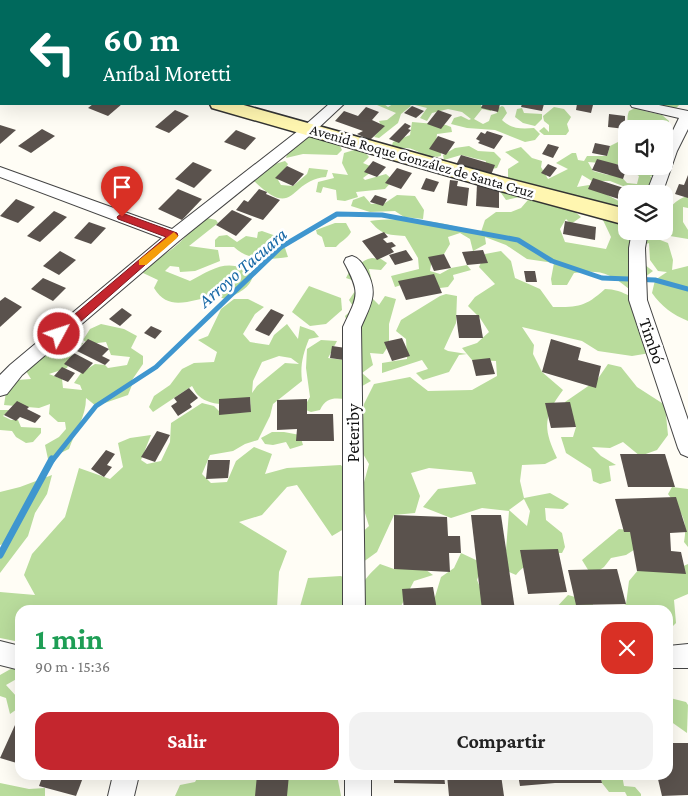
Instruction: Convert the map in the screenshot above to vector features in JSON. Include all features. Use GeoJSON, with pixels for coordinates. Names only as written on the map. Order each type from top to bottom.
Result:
{"type":"FeatureCollection","features":[{"type":"Feature","properties":{"kind":"main road","name":"Avenida Roque González de Santa Cruz"},"geometry":{"type":"LineString","coordinates":[[222,105],[618,215]]}},
{"type":"Feature","properties":{"kind":"street"},"geometry":{"type":"LineString","coordinates":[[0,388],[8,367],[308,130],[336,105]]}},
{"type":"Feature","properties":{"kind":"street"},"geometry":{"type":"LineString","coordinates":[[641,105],[688,116],[670,151],[657,185]]}},
{"type":"Feature","properties":{"kind":"street"},"geometry":{"type":"LineString","coordinates":[[0,172],[174,236]]}},
{"type":"Feature","properties":{"kind":"street","name":"Timbó"},"geometry":{"type":"LineString","coordinates":[[638,240],[638,300],[688,448]]}},
{"type":"Feature","properties":{"kind":"street","name":"Peteriby"},"geometry":{"type":"LineString","coordinates":[[352,262],[364,280],[365,298],[352,327],[354,605]]}},
{"type":"Feature","properties":{"kind":"street"},"geometry":{"type":"LineString","coordinates":[[0,653],[15,657]]}},
{"type":"Feature","properties":{"kind":"street"},"geometry":{"type":"LineString","coordinates":[[673,657],[688,656]]}},
{"type":"Feature","properties":{"kind":"street"},"geometry":{"type":"LineString","coordinates":[[122,796],[125,780]]}},
{"type":"Feature","properties":{"kind":"street"},"geometry":{"type":"LineString","coordinates":[[358,780],[358,796]]}},
{"type":"Feature","properties":{"kind":"green space"},"geometry":{"type":"Polygon","coordinates":[[[377,105],[388,107],[391,105],[411,106],[401,114],[398,123],[379,138],[374,137],[382,128],[379,121],[387,120],[396,113],[377,105]]]}},
{"type":"Feature","properties":{"kind":"green space"},"geometry":{"type":"Polygon","coordinates":[[[415,105],[481,105],[491,109],[491,111],[482,109],[474,119],[483,124],[489,121],[491,115],[497,113],[496,109],[502,106],[507,113],[502,120],[505,123],[516,128],[534,128],[540,134],[535,140],[525,142],[495,130],[467,128],[451,124],[454,118],[461,116],[469,120],[471,119],[462,112],[448,109],[432,113],[427,121],[420,118],[427,108],[415,105]]]}},
{"type":"Feature","properties":{"kind":"green space"},"geometry":{"type":"Polygon","coordinates":[[[634,105],[679,105],[666,112],[640,110],[662,115],[668,120],[628,120],[629,111],[635,108],[634,105]]]}},
{"type":"Feature","properties":{"kind":"green space"},"geometry":{"type":"Polygon","coordinates":[[[554,107],[564,109],[571,117],[567,124],[569,131],[566,135],[544,135],[539,131],[544,127],[549,132],[549,125],[544,121],[543,116],[554,107]]]}},
{"type":"Feature","properties":{"kind":"green space"},"geometry":{"type":"Polygon","coordinates":[[[522,108],[524,113],[542,114],[542,119],[535,126],[523,123],[515,117],[517,109],[522,108]]]}},
{"type":"Feature","properties":{"kind":"green space"},"geometry":{"type":"Polygon","coordinates":[[[412,122],[451,127],[452,132],[437,134],[436,143],[441,150],[441,156],[430,157],[411,149],[391,148],[393,142],[410,135],[412,122]]]}},
{"type":"Feature","properties":{"kind":"green space"},"geometry":{"type":"Polygon","coordinates":[[[314,131],[333,132],[342,150],[337,155],[303,154],[286,158],[289,149],[314,131]]]}},
{"type":"Feature","properties":{"kind":"green space"},"geometry":{"type":"Polygon","coordinates":[[[618,142],[618,164],[588,162],[593,171],[608,175],[618,173],[627,183],[637,184],[639,176],[637,175],[659,175],[656,177],[650,176],[653,180],[651,185],[620,185],[610,181],[592,181],[582,175],[577,187],[589,185],[618,201],[618,207],[529,195],[506,200],[499,190],[508,180],[508,169],[519,162],[505,152],[521,147],[532,158],[542,161],[541,167],[548,179],[568,169],[556,163],[572,153],[576,153],[578,160],[584,161],[587,156],[607,156],[610,146],[618,142]]]}},
{"type":"Feature","properties":{"kind":"green space"},"geometry":{"type":"Polygon","coordinates":[[[469,146],[478,151],[494,152],[501,159],[497,168],[485,167],[486,161],[461,155],[444,160],[443,155],[455,148],[469,146]]]}},
{"type":"Feature","properties":{"kind":"green space"},"geometry":{"type":"Polygon","coordinates":[[[354,150],[364,151],[369,157],[363,163],[370,166],[371,172],[363,178],[365,180],[386,174],[393,180],[385,189],[356,192],[358,197],[345,201],[337,200],[336,190],[323,187],[321,193],[316,192],[318,182],[334,178],[332,173],[348,175],[342,163],[344,153],[354,150]]]}},
{"type":"Feature","properties":{"kind":"green space"},"geometry":{"type":"Polygon","coordinates":[[[285,161],[288,164],[278,180],[281,185],[293,186],[307,174],[309,168],[328,170],[326,177],[314,180],[285,198],[277,198],[253,180],[275,164],[285,161]]]}},
{"type":"Feature","properties":{"kind":"green space"},"geometry":{"type":"Polygon","coordinates":[[[534,193],[568,206],[581,217],[571,224],[566,219],[560,229],[565,242],[606,249],[611,237],[602,218],[618,218],[618,240],[660,240],[668,243],[673,260],[672,270],[688,266],[688,321],[668,310],[652,293],[655,280],[667,272],[658,271],[650,260],[649,243],[637,248],[633,256],[653,271],[629,289],[615,279],[597,272],[574,273],[567,285],[552,285],[551,279],[554,263],[527,259],[506,245],[485,237],[486,244],[473,251],[470,239],[460,233],[448,237],[450,244],[444,254],[432,258],[430,271],[440,274],[451,268],[467,265],[471,270],[453,275],[454,279],[448,287],[440,288],[414,281],[395,287],[391,276],[419,269],[418,258],[405,236],[385,233],[370,221],[426,221],[455,226],[480,235],[485,220],[496,212],[511,212],[521,208],[534,193]]]}},
{"type":"Feature","properties":{"kind":"green space"},"geometry":{"type":"Polygon","coordinates":[[[397,195],[415,196],[424,210],[423,219],[404,217],[395,211],[370,212],[351,206],[353,200],[364,196],[371,204],[385,203],[397,195]]]}},
{"type":"Feature","properties":{"kind":"green space"},"geometry":{"type":"Polygon","coordinates":[[[688,196],[688,208],[683,207],[683,222],[688,230],[688,239],[673,236],[673,205],[688,196]]]}},
{"type":"Feature","properties":{"kind":"green space"},"geometry":{"type":"Polygon","coordinates":[[[207,218],[216,220],[218,223],[189,246],[218,250],[220,261],[195,271],[180,272],[179,267],[170,266],[165,271],[190,281],[206,272],[229,265],[245,269],[253,275],[252,280],[243,290],[226,299],[217,297],[179,303],[170,302],[162,297],[154,288],[158,280],[143,273],[142,269],[173,248],[207,218]]]}},
{"type":"Feature","properties":{"kind":"green space"},"geometry":{"type":"Polygon","coordinates":[[[335,223],[346,223],[351,232],[336,247],[325,247],[322,237],[317,234],[316,230],[335,223]]]}},
{"type":"Feature","properties":{"kind":"green space"},"geometry":{"type":"Polygon","coordinates":[[[262,231],[276,236],[272,243],[273,249],[285,248],[288,257],[260,258],[246,255],[234,247],[215,247],[215,240],[219,236],[227,235],[237,242],[246,236],[257,238],[258,232],[262,231]]]}},
{"type":"Feature","properties":{"kind":"green space"},"geometry":{"type":"Polygon","coordinates":[[[501,251],[511,261],[515,278],[540,289],[553,307],[569,307],[587,303],[605,289],[624,293],[652,312],[650,353],[632,356],[598,351],[582,341],[522,327],[534,345],[533,354],[542,372],[563,390],[556,399],[547,423],[549,439],[557,458],[545,464],[522,465],[520,481],[524,498],[550,493],[569,504],[563,509],[545,508],[546,520],[562,533],[565,547],[562,553],[549,554],[537,559],[525,566],[516,575],[507,571],[506,550],[509,511],[482,508],[451,518],[423,507],[438,489],[476,484],[472,472],[429,468],[411,473],[420,496],[415,513],[394,515],[377,552],[359,565],[354,540],[369,526],[360,497],[369,464],[359,447],[364,404],[374,384],[410,377],[428,391],[472,390],[497,376],[496,361],[472,360],[462,348],[477,343],[489,332],[480,318],[468,306],[475,297],[495,284],[479,267],[485,254],[501,251]],[[524,499],[509,510],[527,526],[530,511],[524,499]]]}},
{"type":"Feature","properties":{"kind":"green space"},"geometry":{"type":"Polygon","coordinates":[[[372,258],[381,259],[387,263],[381,270],[369,269],[372,282],[371,297],[379,305],[385,296],[396,299],[389,324],[389,345],[383,354],[370,353],[373,365],[362,373],[371,381],[357,389],[346,399],[328,401],[320,410],[311,412],[303,409],[310,397],[306,368],[307,349],[321,340],[337,341],[328,358],[344,360],[342,344],[352,336],[345,316],[354,308],[349,300],[355,291],[355,281],[346,278],[349,272],[365,260],[372,258]]]}},
{"type":"Feature","properties":{"kind":"green space"},"geometry":{"type":"Polygon","coordinates":[[[309,286],[341,298],[342,310],[326,324],[310,326],[292,312],[309,286]]]}},
{"type":"Feature","properties":{"kind":"green space"},"geometry":{"type":"Polygon","coordinates":[[[446,294],[457,296],[456,323],[444,349],[467,354],[459,355],[449,372],[423,380],[416,373],[428,369],[422,360],[382,373],[382,363],[407,359],[406,339],[396,331],[401,320],[446,294]]]}},
{"type":"Feature","properties":{"kind":"green space"},"geometry":{"type":"Polygon","coordinates":[[[234,299],[248,299],[264,307],[255,314],[243,334],[250,342],[269,345],[274,335],[287,324],[298,339],[300,326],[314,331],[319,337],[309,339],[302,360],[302,381],[273,404],[270,416],[258,440],[245,444],[233,451],[210,455],[202,474],[211,483],[227,482],[236,461],[254,447],[272,454],[265,474],[287,468],[341,465],[353,482],[354,523],[332,536],[297,485],[287,487],[262,515],[239,522],[287,551],[279,572],[277,605],[15,605],[15,641],[0,638],[0,592],[35,595],[24,575],[32,554],[65,517],[79,468],[110,479],[123,467],[118,443],[130,438],[151,435],[141,460],[147,464],[161,461],[170,442],[171,423],[202,403],[214,406],[221,413],[251,412],[250,397],[239,403],[217,404],[204,400],[192,386],[153,412],[149,407],[154,396],[170,385],[182,369],[194,363],[214,362],[217,352],[198,340],[208,336],[221,309],[234,299]],[[279,356],[262,362],[253,381],[252,393],[257,386],[285,363],[299,364],[291,358],[279,356]]]}},
{"type":"Feature","properties":{"kind":"green space"},"geometry":{"type":"Polygon","coordinates":[[[101,324],[124,329],[137,336],[131,348],[143,356],[143,364],[132,380],[128,395],[96,406],[86,398],[82,418],[69,449],[48,459],[45,445],[59,437],[66,429],[65,422],[58,422],[49,414],[50,404],[39,408],[4,405],[6,392],[17,380],[31,379],[26,371],[32,361],[39,361],[66,336],[78,336],[83,344],[72,351],[73,355],[67,368],[49,374],[62,379],[63,388],[82,390],[80,385],[74,383],[81,373],[95,364],[105,365],[108,368],[127,365],[130,357],[111,355],[106,342],[89,344],[83,340],[90,329],[101,324]]]}},
{"type":"Feature","properties":{"kind":"green space"},"geometry":{"type":"Polygon","coordinates":[[[608,364],[621,367],[637,387],[665,405],[668,435],[657,450],[640,456],[623,442],[610,448],[592,447],[601,456],[616,465],[609,466],[611,481],[600,484],[593,481],[591,469],[566,453],[561,437],[573,437],[576,427],[565,402],[597,380],[608,364]]]}},
{"type":"Feature","properties":{"kind":"green space"},"geometry":{"type":"Polygon","coordinates":[[[0,410],[9,410],[3,416],[11,420],[18,420],[21,427],[41,428],[41,433],[33,442],[26,443],[16,437],[12,431],[0,430],[0,410]]]}},
{"type":"Feature","properties":{"kind":"green space"},"geometry":{"type":"Polygon","coordinates":[[[272,432],[300,435],[303,445],[290,449],[286,442],[273,445],[265,444],[261,438],[272,432]]]}},
{"type":"Feature","properties":{"kind":"green space"},"geometry":{"type":"Polygon","coordinates":[[[52,475],[47,494],[35,513],[28,536],[0,573],[0,552],[4,544],[0,545],[0,492],[52,475]]]}},
{"type":"Feature","properties":{"kind":"green space"},"geometry":{"type":"Polygon","coordinates":[[[672,487],[688,489],[688,547],[684,542],[684,521],[677,506],[668,494],[672,487]]]}},
{"type":"Feature","properties":{"kind":"green space"},"geometry":{"type":"Polygon","coordinates":[[[619,529],[629,530],[640,546],[626,555],[611,558],[604,567],[595,573],[590,573],[582,560],[619,529]]]}},
{"type":"Feature","properties":{"kind":"green space"},"geometry":{"type":"Polygon","coordinates":[[[461,553],[478,561],[482,566],[477,580],[485,599],[483,605],[433,605],[441,577],[454,568],[461,553]]]}},
{"type":"Feature","properties":{"kind":"green space"},"geometry":{"type":"Polygon","coordinates":[[[380,564],[394,569],[418,564],[433,575],[414,581],[402,605],[364,605],[362,590],[363,584],[380,564]]]}},
{"type":"Feature","properties":{"kind":"green space"},"geometry":{"type":"Polygon","coordinates":[[[688,564],[688,594],[674,600],[676,623],[673,626],[673,605],[624,605],[629,581],[639,569],[672,571],[688,564]]]}},
{"type":"Feature","properties":{"kind":"green space"},"geometry":{"type":"Polygon","coordinates":[[[341,576],[354,586],[346,605],[300,605],[308,578],[341,576]]]}},
{"type":"Feature","properties":{"kind":"green space"},"geometry":{"type":"Polygon","coordinates":[[[568,595],[593,602],[593,605],[559,605],[568,595]]]}},
{"type":"Feature","properties":{"kind":"green space"},"geometry":{"type":"Polygon","coordinates":[[[15,667],[15,680],[6,685],[15,695],[15,710],[10,714],[6,698],[0,696],[0,675],[15,667]]]}},
{"type":"Feature","properties":{"kind":"green space"},"geometry":{"type":"Polygon","coordinates":[[[673,699],[686,702],[688,705],[687,733],[673,723],[673,699]]]}},
{"type":"Feature","properties":{"kind":"green space"},"geometry":{"type":"Polygon","coordinates":[[[196,780],[266,780],[261,796],[175,796],[180,785],[195,782],[196,780]]]}},
{"type":"Feature","properties":{"kind":"green space"},"geometry":{"type":"Polygon","coordinates":[[[287,780],[338,780],[341,796],[286,796],[287,780]]]}},
{"type":"Feature","properties":{"kind":"green space"},"geometry":{"type":"Polygon","coordinates":[[[601,780],[623,780],[624,786],[635,787],[641,796],[627,796],[625,792],[609,792],[601,780]]]}},
{"type":"Feature","properties":{"kind":"green space"},"geometry":{"type":"Polygon","coordinates":[[[0,783],[29,789],[45,788],[45,796],[0,796],[0,783]]]}},
{"type":"Feature","properties":{"kind":"building"},"geometry":{"type":"Polygon","coordinates":[[[92,105],[121,105],[108,116],[88,108],[92,105]]]}},
{"type":"Feature","properties":{"kind":"building"},"geometry":{"type":"Polygon","coordinates":[[[482,105],[500,105],[498,112],[481,108],[482,105]]]}},
{"type":"Feature","properties":{"kind":"building"},"geometry":{"type":"Polygon","coordinates":[[[522,105],[544,105],[542,111],[521,107],[522,105]]]}},
{"type":"Feature","properties":{"kind":"building"},"geometry":{"type":"Polygon","coordinates":[[[577,105],[593,105],[591,113],[576,110],[577,105]]]}},
{"type":"Feature","properties":{"kind":"building"},"geometry":{"type":"Polygon","coordinates":[[[412,106],[424,111],[416,118],[404,113],[412,106]]]}},
{"type":"Feature","properties":{"kind":"building"},"geometry":{"type":"Polygon","coordinates":[[[366,107],[379,112],[372,120],[385,126],[370,140],[357,134],[363,131],[335,121],[344,111],[358,116],[366,107]]]}},
{"type":"Feature","properties":{"kind":"building"},"geometry":{"type":"Polygon","coordinates":[[[175,110],[189,116],[169,133],[155,127],[175,110]]]}},
{"type":"Feature","properties":{"kind":"building"},"geometry":{"type":"Polygon","coordinates":[[[438,110],[452,115],[441,129],[427,124],[438,110]]]}},
{"type":"Feature","properties":{"kind":"building"},"geometry":{"type":"Polygon","coordinates":[[[609,114],[625,116],[625,120],[618,120],[618,128],[608,127],[609,114]]]}},
{"type":"Feature","properties":{"kind":"building"},"geometry":{"type":"Polygon","coordinates":[[[405,123],[411,126],[408,129],[411,130],[399,143],[389,139],[405,123]]]}},
{"type":"Feature","properties":{"kind":"building"},"geometry":{"type":"Polygon","coordinates":[[[0,125],[16,130],[0,144],[0,125]]]}},
{"type":"Feature","properties":{"kind":"building"},"geometry":{"type":"Polygon","coordinates":[[[42,129],[55,136],[31,153],[18,146],[42,129]]]}},
{"type":"Feature","properties":{"kind":"building"},"geometry":{"type":"Polygon","coordinates":[[[236,130],[256,138],[245,150],[224,142],[236,130]]]}},
{"type":"Feature","properties":{"kind":"building"},"geometry":{"type":"Polygon","coordinates":[[[487,131],[503,136],[494,149],[478,143],[480,141],[476,139],[481,132],[485,134],[487,131]]]}},
{"type":"Feature","properties":{"kind":"building"},"geometry":{"type":"Polygon","coordinates":[[[438,136],[455,142],[446,155],[429,149],[438,136]]]}},
{"type":"Feature","properties":{"kind":"building"},"geometry":{"type":"Polygon","coordinates":[[[595,143],[610,146],[607,156],[592,153],[595,143]]]}},
{"type":"Feature","properties":{"kind":"building"},"geometry":{"type":"Polygon","coordinates":[[[548,144],[559,147],[553,158],[542,154],[548,144]]]}},
{"type":"Feature","properties":{"kind":"building"},"geometry":{"type":"Polygon","coordinates":[[[461,155],[495,165],[491,175],[456,165],[461,155]]]}},
{"type":"Feature","properties":{"kind":"building"},"geometry":{"type":"Polygon","coordinates":[[[597,159],[618,165],[618,175],[624,175],[623,179],[592,170],[597,159]]]}},
{"type":"Feature","properties":{"kind":"building"},"geometry":{"type":"Polygon","coordinates":[[[373,161],[386,167],[377,177],[364,172],[373,161]]]}},
{"type":"Feature","properties":{"kind":"building"},"geometry":{"type":"Polygon","coordinates":[[[193,162],[212,170],[194,188],[175,179],[193,162]]]}},
{"type":"Feature","properties":{"kind":"building"},"geometry":{"type":"Polygon","coordinates":[[[548,164],[557,168],[550,177],[541,173],[548,164]]]}},
{"type":"Feature","properties":{"kind":"building"},"geometry":{"type":"Polygon","coordinates":[[[287,166],[304,174],[293,186],[275,178],[287,166]]]}},
{"type":"Feature","properties":{"kind":"building"},"geometry":{"type":"Polygon","coordinates":[[[397,168],[412,173],[401,189],[385,183],[397,168]]]}},
{"type":"Feature","properties":{"kind":"building"},"geometry":{"type":"Polygon","coordinates":[[[126,171],[138,176],[123,190],[111,185],[126,171]]]}},
{"type":"Feature","properties":{"kind":"building"},"geometry":{"type":"Polygon","coordinates":[[[688,175],[688,198],[675,194],[679,184],[684,185],[688,175]]]}},
{"type":"Feature","properties":{"kind":"building"},"geometry":{"type":"Polygon","coordinates":[[[426,178],[439,182],[434,192],[421,189],[426,178]]]}},
{"type":"Feature","properties":{"kind":"building"},"geometry":{"type":"Polygon","coordinates":[[[593,178],[618,186],[618,199],[588,189],[593,178]]]}},
{"type":"Feature","properties":{"kind":"building"},"geometry":{"type":"Polygon","coordinates":[[[450,180],[458,181],[457,186],[469,188],[467,206],[447,203],[450,180]]]}},
{"type":"Feature","properties":{"kind":"building"},"geometry":{"type":"Polygon","coordinates":[[[477,184],[499,186],[499,208],[476,206],[477,184]]]}},
{"type":"Feature","properties":{"kind":"building"},"geometry":{"type":"Polygon","coordinates":[[[178,189],[202,199],[182,220],[158,209],[178,189]]]}},
{"type":"Feature","properties":{"kind":"building"},"geometry":{"type":"Polygon","coordinates":[[[259,189],[280,200],[263,220],[236,210],[244,200],[248,202],[259,189]]]}},
{"type":"Feature","properties":{"kind":"building"},"geometry":{"type":"Polygon","coordinates":[[[375,195],[387,199],[383,206],[370,202],[375,195]]]}},
{"type":"Feature","properties":{"kind":"building"},"geometry":{"type":"Polygon","coordinates":[[[16,199],[35,207],[18,223],[0,216],[16,199]]]}},
{"type":"Feature","properties":{"kind":"building"},"geometry":{"type":"Polygon","coordinates":[[[232,210],[252,219],[236,236],[216,225],[232,210]]]}},
{"type":"Feature","properties":{"kind":"building"},"geometry":{"type":"Polygon","coordinates":[[[54,211],[67,217],[40,242],[27,236],[54,211]]]}},
{"type":"Feature","properties":{"kind":"building"},"geometry":{"type":"Polygon","coordinates":[[[565,221],[596,227],[595,240],[563,234],[565,221]]]}},
{"type":"Feature","properties":{"kind":"building"},"geometry":{"type":"Polygon","coordinates":[[[89,222],[106,228],[91,244],[74,238],[89,222]]]}},
{"type":"Feature","properties":{"kind":"building"},"geometry":{"type":"Polygon","coordinates":[[[384,232],[388,237],[383,239],[387,243],[392,242],[396,246],[391,248],[394,252],[377,260],[362,241],[384,232]]]}},
{"type":"Feature","properties":{"kind":"building"},"geometry":{"type":"Polygon","coordinates":[[[406,250],[413,260],[395,265],[389,255],[406,250]]]}},
{"type":"Feature","properties":{"kind":"building"},"geometry":{"type":"Polygon","coordinates":[[[483,250],[488,263],[467,265],[462,252],[483,250]]]}},
{"type":"Feature","properties":{"kind":"building"},"geometry":{"type":"Polygon","coordinates":[[[60,251],[76,260],[59,275],[43,266],[60,251]]]}},
{"type":"Feature","properties":{"kind":"building"},"geometry":{"type":"Polygon","coordinates":[[[444,254],[451,268],[434,271],[428,257],[444,254]]]}},
{"type":"Feature","properties":{"kind":"building"},"geometry":{"type":"Polygon","coordinates":[[[524,271],[535,271],[537,282],[526,282],[524,271]]]}},
{"type":"Feature","properties":{"kind":"building"},"geometry":{"type":"Polygon","coordinates":[[[434,274],[442,293],[406,300],[398,281],[434,274]]]}},
{"type":"Feature","properties":{"kind":"building"},"geometry":{"type":"Polygon","coordinates":[[[43,278],[66,288],[53,301],[31,289],[43,278]]]}},
{"type":"Feature","properties":{"kind":"building"},"geometry":{"type":"Polygon","coordinates":[[[5,297],[22,307],[0,327],[0,301],[5,297]]]}},
{"type":"Feature","properties":{"kind":"building"},"geometry":{"type":"Polygon","coordinates":[[[122,308],[132,315],[120,326],[109,319],[122,308]]]}},
{"type":"Feature","properties":{"kind":"building"},"geometry":{"type":"Polygon","coordinates":[[[271,309],[284,315],[269,336],[255,330],[271,309]]]}},
{"type":"Feature","properties":{"kind":"building"},"geometry":{"type":"Polygon","coordinates":[[[456,315],[479,315],[483,338],[459,338],[456,315]]]}},
{"type":"Feature","properties":{"kind":"building"},"geometry":{"type":"Polygon","coordinates":[[[151,326],[162,331],[155,339],[144,333],[151,326]]]}},
{"type":"Feature","properties":{"kind":"building"},"geometry":{"type":"Polygon","coordinates":[[[402,338],[410,356],[392,361],[384,342],[402,338]]]}},
{"type":"Feature","properties":{"kind":"building"},"geometry":{"type":"Polygon","coordinates":[[[88,339],[109,349],[102,356],[110,360],[105,365],[77,351],[88,339]]]}},
{"type":"Feature","properties":{"kind":"building"},"geometry":{"type":"Polygon","coordinates":[[[551,339],[581,348],[578,360],[601,366],[596,388],[542,372],[551,339]]]}},
{"type":"Feature","properties":{"kind":"building"},"geometry":{"type":"Polygon","coordinates":[[[332,346],[346,348],[344,360],[330,358],[332,346]]]}},
{"type":"Feature","properties":{"kind":"building"},"geometry":{"type":"Polygon","coordinates":[[[74,353],[93,363],[83,374],[64,364],[74,353]]]}},
{"type":"Feature","properties":{"kind":"building"},"geometry":{"type":"Polygon","coordinates":[[[490,358],[495,374],[476,376],[472,360],[490,358]]]}},
{"type":"Feature","properties":{"kind":"building"},"geometry":{"type":"Polygon","coordinates":[[[62,367],[75,373],[68,382],[54,376],[62,367]]]}},
{"type":"Feature","properties":{"kind":"building"},"geometry":{"type":"Polygon","coordinates":[[[189,388],[198,398],[190,404],[192,407],[178,416],[171,406],[177,402],[174,398],[189,388]]]}},
{"type":"Feature","properties":{"kind":"building"},"geometry":{"type":"Polygon","coordinates":[[[250,397],[251,412],[219,415],[219,399],[250,397]]]}},
{"type":"Feature","properties":{"kind":"building"},"geometry":{"type":"Polygon","coordinates":[[[307,399],[307,414],[333,414],[334,441],[296,441],[297,429],[277,430],[277,400],[307,399]]]}},
{"type":"Feature","properties":{"kind":"building"},"geometry":{"type":"Polygon","coordinates":[[[17,401],[41,416],[35,423],[20,417],[16,421],[4,415],[17,401]]]}},
{"type":"Feature","properties":{"kind":"building"},"geometry":{"type":"Polygon","coordinates":[[[570,402],[576,427],[551,428],[545,403],[570,402]]]}},
{"type":"Feature","properties":{"kind":"building"},"geometry":{"type":"Polygon","coordinates":[[[157,431],[170,435],[155,462],[141,457],[157,431]]]}},
{"type":"Feature","properties":{"kind":"building"},"geometry":{"type":"Polygon","coordinates":[[[106,450],[115,454],[107,465],[112,467],[104,477],[91,469],[106,450]]]}},
{"type":"Feature","properties":{"kind":"building"},"geometry":{"type":"Polygon","coordinates":[[[620,454],[665,454],[675,487],[628,487],[620,454]]]}},
{"type":"Feature","properties":{"kind":"building"},"geometry":{"type":"Polygon","coordinates":[[[208,460],[230,460],[228,478],[206,479],[208,460]]]}},
{"type":"Feature","properties":{"kind":"building"},"geometry":{"type":"Polygon","coordinates":[[[676,497],[687,532],[670,533],[671,551],[681,552],[686,574],[637,571],[630,532],[624,532],[615,499],[676,497]]]}},
{"type":"Feature","properties":{"kind":"building"},"geometry":{"type":"Polygon","coordinates":[[[394,515],[447,517],[448,536],[460,536],[461,553],[449,553],[450,572],[394,569],[394,515]]]}},
{"type":"Feature","properties":{"kind":"building"},"geometry":{"type":"Polygon","coordinates":[[[471,515],[501,515],[514,605],[481,605],[471,515]]]}},
{"type":"Feature","properties":{"kind":"building"},"geometry":{"type":"Polygon","coordinates":[[[558,549],[567,592],[528,594],[520,550],[558,549]]]}},
{"type":"Feature","properties":{"kind":"building"},"geometry":{"type":"Polygon","coordinates":[[[617,569],[626,604],[576,605],[568,570],[617,569]]]}},
{"type":"Feature","properties":{"kind":"building"},"geometry":{"type":"Polygon","coordinates":[[[433,587],[436,605],[404,605],[402,589],[433,587]]]}},
{"type":"Feature","properties":{"kind":"building"},"geometry":{"type":"Polygon","coordinates":[[[15,725],[15,762],[0,758],[15,725]]]}},
{"type":"Feature","properties":{"kind":"building"},"geometry":{"type":"Polygon","coordinates":[[[673,743],[688,743],[688,795],[662,796],[658,780],[673,780],[673,743]]]}},
{"type":"Feature","properties":{"kind":"building"},"geometry":{"type":"Polygon","coordinates":[[[41,780],[82,780],[76,796],[39,786],[41,780]]]}},
{"type":"Feature","properties":{"kind":"building"},"geometry":{"type":"Polygon","coordinates":[[[257,780],[289,780],[287,796],[255,796],[257,780]]]}},
{"type":"Feature","properties":{"kind":"building"},"geometry":{"type":"Polygon","coordinates":[[[394,780],[445,780],[445,784],[394,783],[394,780]]]}},
{"type":"Feature","properties":{"kind":"building"},"geometry":{"type":"Polygon","coordinates":[[[447,780],[502,780],[504,796],[449,796],[447,780]]]}},
{"type":"Feature","properties":{"kind":"building"},"geometry":{"type":"Polygon","coordinates":[[[519,780],[601,780],[602,783],[555,783],[520,786],[519,780]]]}},
{"type":"Feature","properties":{"kind":"waterway","name":"Arroyo Tacuara"},"geometry":{"type":"LineString","coordinates":[[52,461],[96,406],[156,367],[281,247],[337,214],[382,215],[518,240],[552,261],[602,278],[655,280],[688,289]]}},
{"type":"Feature","properties":{"kind":"waterway","name":"Arroyo Tacuara"},"geometry":{"type":"LineString","coordinates":[[0,555],[52,459]]}},
{"type":"Feature","properties":{"kind":"slow traffic"},"geometry":{"type":"LineString","coordinates":[[142,263],[174,236]]}},
{"type":"Feature","properties":{"kind":"route"},"geometry":{"type":"LineString","coordinates":[[59,334],[174,236],[122,217]]}}]}
